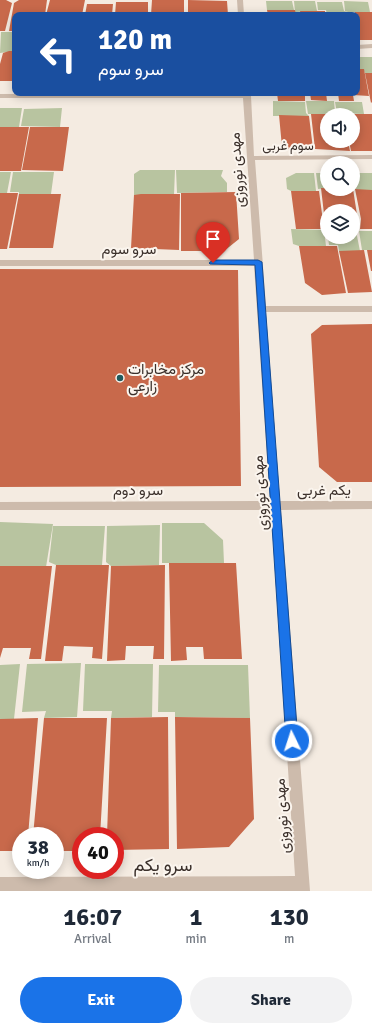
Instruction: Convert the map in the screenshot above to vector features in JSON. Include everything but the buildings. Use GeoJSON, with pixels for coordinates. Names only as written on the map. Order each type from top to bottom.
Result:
{"type":"FeatureCollection","features":[{"type":"Feature","properties":{"kind":"street"},"geometry":{"type":"LineString","coordinates":[[240,0],[241,12]]}},
{"type":"Feature","properties":{"kind":"street"},"geometry":{"type":"LineString","coordinates":[[360,46],[372,46]]}},
{"type":"Feature","properties":{"kind":"street"},"geometry":{"type":"LineString","coordinates":[[0,96],[12,96]]}},
{"type":"Feature","properties":{"kind":"street","name":"مهدی نوروزی"},"geometry":{"type":"LineString","coordinates":[[247,96],[302,887]]}},
{"type":"Feature","properties":{"kind":"street","name":"سوم غربی"},"geometry":{"type":"LineString","coordinates":[[251,158],[372,157]]}},
{"type":"Feature","properties":{"kind":"street","name":"سرو سوم"},"geometry":{"type":"LineString","coordinates":[[0,263],[258,262]]}},
{"type":"Feature","properties":{"kind":"street"},"geometry":{"type":"LineString","coordinates":[[262,309],[372,309]]}},
{"type":"Feature","properties":{"kind":"street","name":"یکم غربی"},"geometry":{"type":"LineString","coordinates":[[275,504],[372,505]]}},
{"type":"Feature","properties":{"kind":"street","name":"سرو دوم"},"geometry":{"type":"LineString","coordinates":[[0,506],[275,504]]}},
{"type":"Feature","properties":{"kind":"street","name":"سرو یکم"},"geometry":{"type":"LineString","coordinates":[[0,884],[302,887]]}},
{"type":"Feature","properties":{"kind":"green space"},"geometry":{"type":"Polygon","coordinates":[[[266,1],[292,1],[294,10],[267,10],[266,1]]]}},
{"type":"Feature","properties":{"kind":"green space"},"geometry":{"type":"Polygon","coordinates":[[[294,1],[315,1],[317,11],[295,12],[294,1]]]}},
{"type":"Feature","properties":{"kind":"green space"},"geometry":{"type":"Polygon","coordinates":[[[344,1],[368,2],[370,12],[345,11],[344,1]]]}},
{"type":"Feature","properties":{"kind":"green space"},"geometry":{"type":"Polygon","coordinates":[[[317,2],[342,2],[344,11],[347,12],[326,12],[326,10],[318,10],[317,2]]]}},
{"type":"Feature","properties":{"kind":"green space"},"geometry":{"type":"Polygon","coordinates":[[[1,32],[12,32],[12,51],[0,53],[1,32]]]}},
{"type":"Feature","properties":{"kind":"green space"},"geometry":{"type":"Polygon","coordinates":[[[360,57],[372,57],[372,73],[365,73],[363,69],[360,69],[360,57]]]}},
{"type":"Feature","properties":{"kind":"green space"},"geometry":{"type":"Polygon","coordinates":[[[273,101],[305,102],[306,113],[309,116],[273,116],[273,101]]]}},
{"type":"Feature","properties":{"kind":"green space"},"geometry":{"type":"Polygon","coordinates":[[[306,101],[334,101],[335,108],[320,108],[320,114],[308,114],[306,101]]]}},
{"type":"Feature","properties":{"kind":"green space"},"geometry":{"type":"Polygon","coordinates":[[[335,102],[362,102],[364,114],[360,114],[360,108],[336,108],[335,102]]]}},
{"type":"Feature","properties":{"kind":"green space"},"geometry":{"type":"Polygon","coordinates":[[[0,108],[22,108],[19,127],[0,127],[0,108]]]}},
{"type":"Feature","properties":{"kind":"green space"},"geometry":{"type":"Polygon","coordinates":[[[62,108],[60,127],[21,126],[24,109],[62,108]]]}},
{"type":"Feature","properties":{"kind":"green space"},"geometry":{"type":"Polygon","coordinates":[[[140,170],[175,170],[174,195],[134,195],[134,174],[140,170]]]}},
{"type":"Feature","properties":{"kind":"green space"},"geometry":{"type":"Polygon","coordinates":[[[176,170],[223,170],[221,176],[227,183],[227,192],[177,193],[176,170]]]}},
{"type":"Feature","properties":{"kind":"green space"},"geometry":{"type":"Polygon","coordinates":[[[0,172],[11,172],[7,193],[0,193],[0,172]]]}},
{"type":"Feature","properties":{"kind":"green space"},"geometry":{"type":"Polygon","coordinates":[[[13,172],[54,172],[51,194],[19,194],[19,192],[10,192],[13,172]]]}},
{"type":"Feature","properties":{"kind":"green space"},"geometry":{"type":"Polygon","coordinates":[[[296,173],[314,173],[316,191],[291,191],[287,189],[286,178],[296,173]]]}},
{"type":"Feature","properties":{"kind":"green space"},"geometry":{"type":"Polygon","coordinates":[[[316,173],[320,173],[320,189],[318,189],[316,173]]]}},
{"type":"Feature","properties":{"kind":"green space"},"geometry":{"type":"Polygon","coordinates":[[[360,173],[372,173],[372,190],[360,190],[360,173]]]}},
{"type":"Feature","properties":{"kind":"green space"},"geometry":{"type":"Polygon","coordinates":[[[291,229],[320,230],[320,244],[326,244],[326,246],[299,246],[293,244],[291,229]]]}},
{"type":"Feature","properties":{"kind":"green space"},"geometry":{"type":"Polygon","coordinates":[[[360,231],[372,231],[372,250],[362,250],[360,231]]]}},
{"type":"Feature","properties":{"kind":"green space"},"geometry":{"type":"Polygon","coordinates":[[[359,244],[360,251],[339,251],[338,245],[329,245],[359,244]]]}},
{"type":"Feature","properties":{"kind":"green space"},"geometry":{"type":"Polygon","coordinates":[[[0,522],[53,524],[46,567],[0,566],[0,522]]]}},
{"type":"Feature","properties":{"kind":"green space"},"geometry":{"type":"Polygon","coordinates":[[[162,523],[204,523],[223,540],[224,563],[162,563],[162,523]]]}},
{"type":"Feature","properties":{"kind":"green space"},"geometry":{"type":"Polygon","coordinates":[[[160,525],[159,565],[111,566],[106,562],[107,526],[160,525]]]}},
{"type":"Feature","properties":{"kind":"green space"},"geometry":{"type":"Polygon","coordinates":[[[53,526],[105,526],[102,565],[56,565],[49,562],[53,526]]]}},
{"type":"Feature","properties":{"kind":"green space"},"geometry":{"type":"Polygon","coordinates":[[[81,663],[77,717],[44,718],[46,711],[22,712],[27,664],[81,663]]]}},
{"type":"Feature","properties":{"kind":"green space"},"geometry":{"type":"Polygon","coordinates":[[[20,664],[14,719],[0,719],[0,665],[20,664]]]}},
{"type":"Feature","properties":{"kind":"green space"},"geometry":{"type":"Polygon","coordinates":[[[85,664],[153,664],[152,717],[111,718],[112,711],[83,711],[85,664]]]}},
{"type":"Feature","properties":{"kind":"green space"},"geometry":{"type":"Polygon","coordinates":[[[159,665],[248,665],[250,718],[175,717],[175,712],[158,712],[159,665]]]}},
{"type":"Feature","properties":{"kind":"place","name":"مرکز مخابرات زارعی"},"geometry":{"type":"Point","coordinates":[120,378]}},
{"type":"Feature","properties":{"kind":"route"},"geometry":{"type":"LineString","coordinates":[[213,263],[258,262],[292,741]]}}]}
